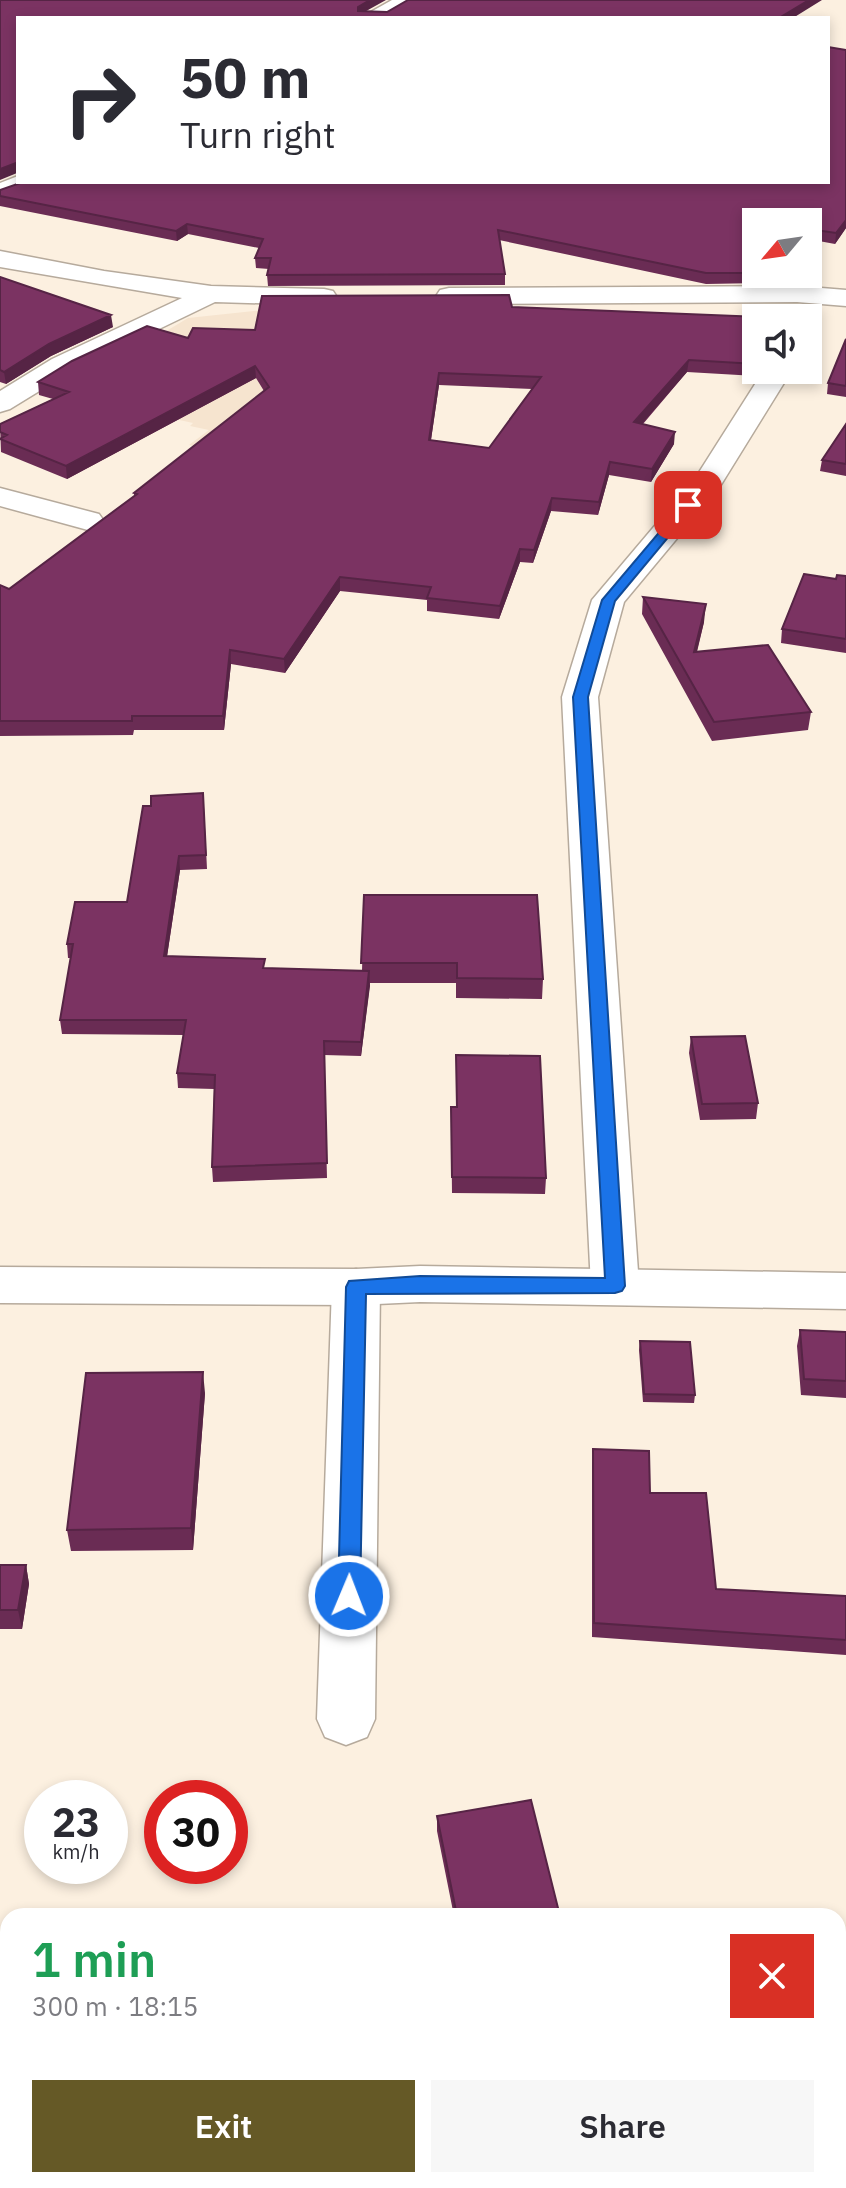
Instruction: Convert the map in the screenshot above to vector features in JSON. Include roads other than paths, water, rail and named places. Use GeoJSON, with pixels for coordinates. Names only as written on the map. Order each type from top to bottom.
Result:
{"type":"FeatureCollection","features":[{"type":"Feature","properties":{"kind":"street"},"geometry":{"type":"LineString","coordinates":[[378,16],[401,1]]}},
{"type":"Feature","properties":{"kind":"street"},"geometry":{"type":"LineString","coordinates":[[0,259],[104,279],[211,294],[343,296]]}},
{"type":"Feature","properties":{"kind":"street"},"geometry":{"type":"LineString","coordinates":[[0,403],[62,365],[211,294]]}},
{"type":"Feature","properties":{"kind":"street"},"geometry":{"type":"LineString","coordinates":[[419,296],[742,305]]}},
{"type":"Feature","properties":{"kind":"street"},"geometry":{"type":"LineString","coordinates":[[808,304],[846,298]]}},
{"type":"Feature","properties":{"kind":"street"},"geometry":{"type":"LineString","coordinates":[[615,1286],[580,697],[608,600],[708,482],[769,384]]}},
{"type":"Feature","properties":{"kind":"street"},"geometry":{"type":"LineString","coordinates":[[0,497],[88,521]]}},
{"type":"Feature","properties":{"kind":"street"},"geometry":{"type":"LineString","coordinates":[[0,1285],[356,1287],[420,1284],[846,1291]]}},
{"type":"Feature","properties":{"kind":"street"},"geometry":{"type":"LineString","coordinates":[[346,1719],[356,1287]]}}]}
